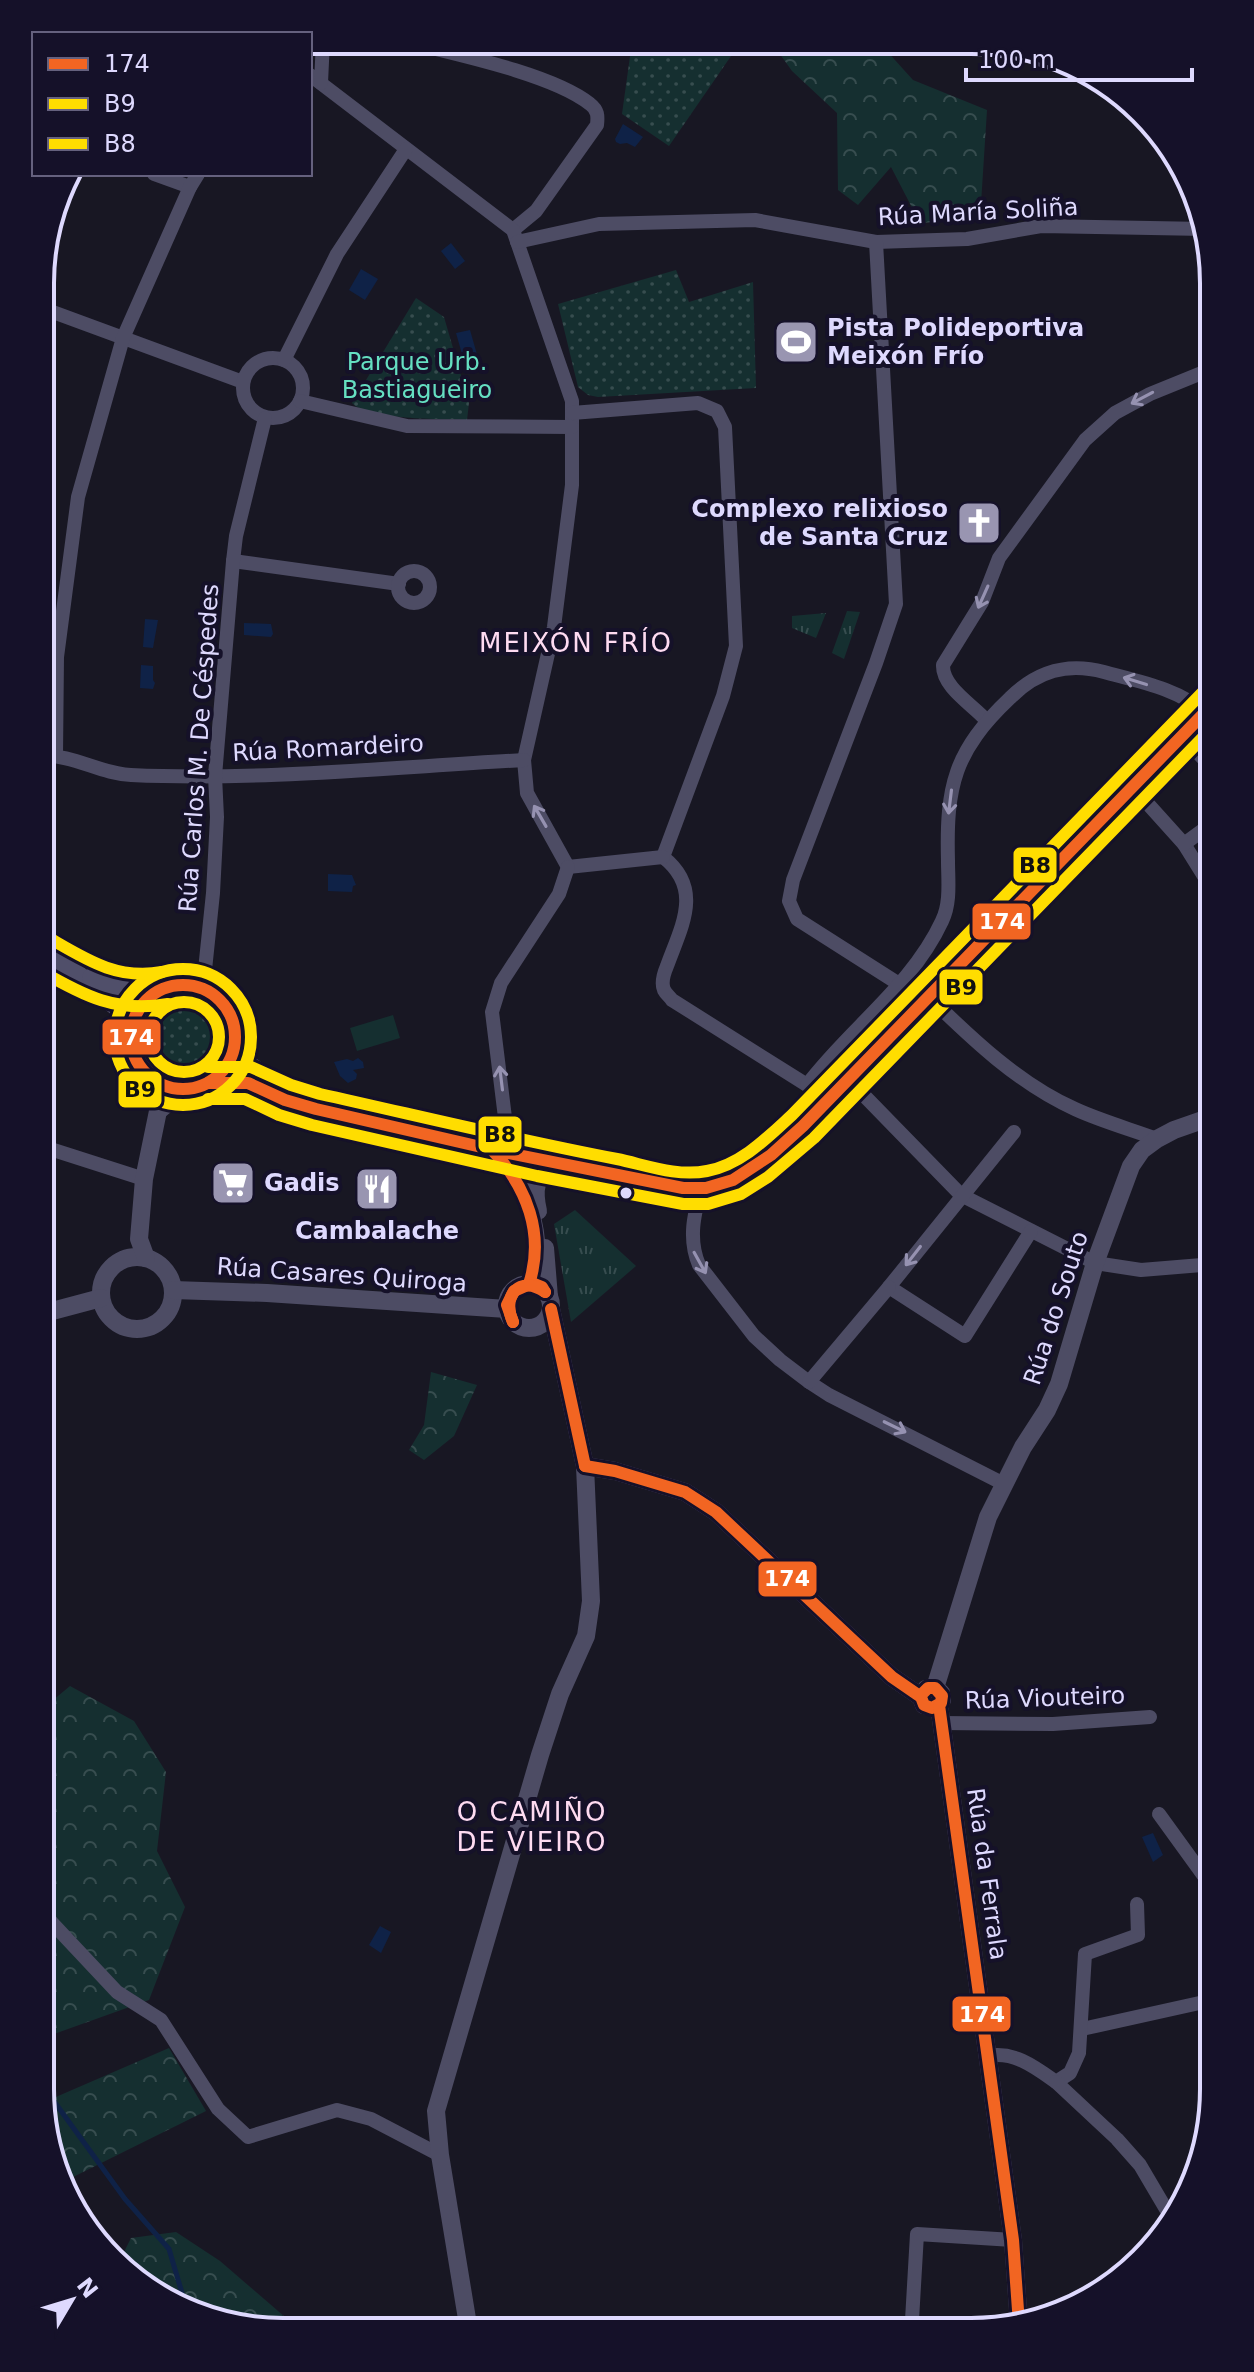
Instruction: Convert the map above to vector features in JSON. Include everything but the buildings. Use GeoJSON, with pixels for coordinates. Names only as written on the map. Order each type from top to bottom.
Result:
{"type":"FeatureCollection","features":[{"type":"Feature","properties":{"kind":"main road"},"geometry":{"type":"LineString","coordinates":[[165,988],[145,1002],[133,1022],[131,1038],[134,1055],[142,1069],[154,1080],[169,1087],[185,1089],[208,1083],[248,1083],[285,1100],[316,1109],[514,1155],[680,1187],[701,1188],[722,1184],[760,1163],[782,1146],[1200,717]]}},
{"type":"Feature","properties":{"kind":"main road"},"geometry":{"type":"LineString","coordinates":[[54,960],[120,990],[142,992],[185,985],[203,989],[219,999],[234,1026],[233,1050],[228,1063],[208,1083]]}},
{"type":"Feature","properties":{"kind":"main road"},"geometry":{"type":"LineString","coordinates":[[70,969],[133,1022]]}},
{"type":"Feature","properties":{"kind":"main road"},"geometry":{"type":"LineString","coordinates":[[233,1050],[241,1060],[316,1109]]}},
{"type":"Feature","properties":{"kind":"street"},"geometry":{"type":"LineString","coordinates":[[320,54],[316,79],[515,236],[572,401],[572,485],[554,627],[524,760],[527,793],[568,867],[559,894],[501,983],[492,1012],[507,1134],[514,1155]]}},
{"type":"Feature","properties":{"kind":"street"},"geometry":{"type":"LineString","coordinates":[[449,54],[549,82],[590,104],[598,113],[597,125],[515,236]]}},
{"type":"Feature","properties":{"kind":"street"},"geometry":{"type":"LineString","coordinates":[[284,360],[337,254],[406,149]]}},
{"type":"Feature","properties":{"kind":"street"},"geometry":{"type":"LineString","coordinates":[[54,694],[78,497],[123,338],[194,180],[167,176]]}},
{"type":"Feature","properties":{"kind":"street","name":"Rúa María Soliña"},"geometry":{"type":"LineString","coordinates":[[515,236],[599,224],[755,220],[876,242],[967,239],[1041,226],[1193,229]]}},
{"type":"Feature","properties":{"kind":"street"},"geometry":{"type":"LineString","coordinates":[[876,242],[896,604],[793,880],[789,901],[797,919],[899,984]]}},
{"type":"Feature","properties":{"kind":"street"},"geometry":{"type":"LineString","coordinates":[[54,312],[243,382]]}},
{"type":"Feature","properties":{"kind":"street"},"geometry":{"type":"LineString","coordinates":[[263,360],[284,360],[293,366],[301,378],[303,388],[300,401],[288,415],[265,418],[246,403],[243,382],[254,365],[263,360]]}},
{"type":"Feature","properties":{"kind":"street"},"geometry":{"type":"LineString","coordinates":[[986,720],[942,673],[943,665],[982,602],[999,558],[1085,440],[1115,413],[1150,394],[1200,374]]}},
{"type":"Feature","properties":{"kind":"street"},"geometry":{"type":"LineString","coordinates":[[300,401],[407,426],[572,420],[698,403],[717,411],[725,427],[736,646],[723,696],[663,857]]}},
{"type":"Feature","properties":{"kind":"street","name":"Rúa Carlos M. De Céspedes"},"geometry":{"type":"LineString","coordinates":[[203,989],[213,893],[217,817],[215,776],[233,561],[236,536],[265,418]]}},
{"type":"Feature","properties":{"kind":"street"},"geometry":{"type":"LineString","coordinates":[[233,561],[399,584]]}},
{"type":"Feature","properties":{"kind":"street"},"geometry":{"type":"LineString","coordinates":[[807,1085],[899,984],[927,948],[944,918],[948,901],[949,802],[955,773],[967,747],[986,720],[1031,681],[1050,671],[1074,667],[1138,681],[1200,704]]}},
{"type":"Feature","properties":{"kind":"street"},"geometry":{"type":"LineString","coordinates":[[1182,736],[1200,755]]}},
{"type":"Feature","properties":{"kind":"street","name":"Rúa Romardeiro"},"geometry":{"type":"LineString","coordinates":[[54,756],[126,775],[215,776],[524,760]]}},
{"type":"Feature","properties":{"kind":"street"},"geometry":{"type":"LineString","coordinates":[[1148,804],[1184,844],[1200,870]]}},
{"type":"Feature","properties":{"kind":"street"},"geometry":{"type":"LineString","coordinates":[[1184,844],[1200,832]]}},
{"type":"Feature","properties":{"kind":"street"},"geometry":{"type":"LineString","coordinates":[[568,867],[663,857],[674,866],[687,894],[687,908],[663,976],[663,989],[672,1000],[807,1085],[824,1104]]}},
{"type":"Feature","properties":{"kind":"street"},"geometry":{"type":"LineString","coordinates":[[928,996],[988,1052],[1032,1086],[1075,1109],[1157,1139]]}},
{"type":"Feature","properties":{"kind":"street"},"geometry":{"type":"LineString","coordinates":[[848,1079],[961,1195],[1095,1263],[1141,1270],[1200,1265]]}},
{"type":"Feature","properties":{"kind":"street"},"geometry":{"type":"LineString","coordinates":[[146,1258],[139,1239],[144,1179],[158,1111],[154,1080]]}},
{"type":"Feature","properties":{"kind":"street"},"geometry":{"type":"LineString","coordinates":[[158,1111],[185,1089]]}},
{"type":"Feature","properties":{"kind":"street","name":"Rúa do Souto"},"geometry":{"type":"LineString","coordinates":[[934,1703],[988,1517],[1059,1384],[1095,1263],[1131,1166],[1142,1150],[1157,1139],[1200,1121]]}},
{"type":"Feature","properties":{"kind":"street"},"geometry":{"type":"LineString","coordinates":[[809,1382],[1014,1132]]}},
{"type":"Feature","properties":{"kind":"street"},"geometry":{"type":"LineString","coordinates":[[54,1150],[144,1179]]}},
{"type":"Feature","properties":{"kind":"street"},"geometry":{"type":"LineString","coordinates":[[492,1150],[508,1164],[525,1195],[538,1254],[529,1284]]}},
{"type":"Feature","properties":{"kind":"street"},"geometry":{"type":"LineString","coordinates":[[467,2318],[440,2155],[436,2111],[540,1755],[560,1694],[586,1636],[591,1601],[585,1466],[550,1303],[535,1187],[543,1170],[554,1163]]}},
{"type":"Feature","properties":{"kind":"street"},"geometry":{"type":"LineString","coordinates":[[701,1188],[692,1230],[692,1243],[699,1265],[754,1336],[780,1360],[829,1395],[1004,1484]]}},
{"type":"Feature","properties":{"kind":"street"},"geometry":{"type":"LineString","coordinates":[[889,1287],[965,1336],[1031,1231]]}},
{"type":"Feature","properties":{"kind":"street"},"geometry":{"type":"LineString","coordinates":[[126,1258],[146,1258],[165,1270],[173,1290],[173,1301],[161,1321],[141,1330],[129,1329],[110,1318],[103,1309],[101,1298],[101,1285],[106,1273],[126,1258],[139,1239]]}},
{"type":"Feature","properties":{"kind":"street"},"geometry":{"type":"LineString","coordinates":[[529,1284],[544,1290],[550,1303],[547,1319],[536,1327],[528,1328],[514,1323],[507,1309],[510,1295],[522,1285],[529,1284]]}},
{"type":"Feature","properties":{"kind":"street","name":"Rúa Casares Quiroga"},"geometry":{"type":"LineString","coordinates":[[173,1290],[507,1309]]}},
{"type":"Feature","properties":{"kind":"street"},"geometry":{"type":"LineString","coordinates":[[54,1311],[101,1298]]}},
{"type":"Feature","properties":{"kind":"street"},"geometry":{"type":"LineString","coordinates":[[536,1327],[559,1347]]}},
{"type":"Feature","properties":{"kind":"street"},"geometry":{"type":"LineString","coordinates":[[585,1466],[615,1471],[685,1492],[716,1512],[892,1677],[934,1703]]}},
{"type":"Feature","properties":{"kind":"street","name":"Rúa Viouteiro"},"geometry":{"type":"LineString","coordinates":[[934,1703],[1053,1724],[1150,1717]]}},
{"type":"Feature","properties":{"kind":"street","name":"Rúa da Ferrala"},"geometry":{"type":"LineString","coordinates":[[934,1703],[988,2056],[1013,2240],[1018,2313]]}},
{"type":"Feature","properties":{"kind":"street"},"geometry":{"type":"LineString","coordinates":[[1159,1814],[1200,1871]]}},
{"type":"Feature","properties":{"kind":"street"},"geometry":{"type":"LineString","coordinates":[[1056,2082],[1070,2073],[1079,2053],[1085,1954],[1138,1935],[1137,1904]]}},
{"type":"Feature","properties":{"kind":"street"},"geometry":{"type":"LineString","coordinates":[[54,1925],[117,1992],[161,2020],[218,2109],[248,2137],[337,2110],[371,2119],[440,2155]]}},
{"type":"Feature","properties":{"kind":"street"},"geometry":{"type":"LineString","coordinates":[[1082,2029],[1200,2003]]}},
{"type":"Feature","properties":{"kind":"street"},"geometry":{"type":"LineString","coordinates":[[988,2056],[999,2054],[1013,2057],[1056,2082],[1140,2165],[1166,2208]]}},
{"type":"Feature","properties":{"kind":"street"},"geometry":{"type":"LineString","coordinates":[[912,2318],[917,2234],[1013,2240]]}},
{"type":"Feature","properties":{"kind":"green space"},"geometry":{"type":"Polygon","coordinates":[[[630,54],[732,54],[669,146],[622,114],[630,54]]]}},
{"type":"Feature","properties":{"kind":"green space"},"geometry":{"type":"Polygon","coordinates":[[[780,54],[890,54],[913,80],[987,110],[980,219],[920,223],[891,167],[858,205],[838,190],[837,113],[792,71],[780,54]]]}},
{"type":"Feature","properties":{"kind":"green space"},"geometry":{"type":"Polygon","coordinates":[[[676,270],[689,302],[753,282],[756,388],[598,397],[588,395],[578,387],[558,304],[676,270]]]}},
{"type":"Feature","properties":{"kind":"green space","name":"Parque Urb. Bastiagueiro"},"geometry":{"type":"Polygon","coordinates":[[[416,298],[444,317],[469,403],[467,420],[388,416],[360,409],[352,403],[416,298]]]}},
{"type":"Feature","properties":{"kind":"green space"},"geometry":{"type":"Polygon","coordinates":[[[847,611],[860,612],[844,659],[832,653],[847,611]]]}},
{"type":"Feature","properties":{"kind":"green space"},"geometry":{"type":"Polygon","coordinates":[[[826,613],[816,638],[792,628],[792,616],[826,613]]]}},
{"type":"Feature","properties":{"kind":"green space"},"geometry":{"type":"Polygon","coordinates":[[[176,994],[192,994],[208,1001],[219,1012],[226,1036],[223,1052],[214,1066],[192,1078],[176,1078],[160,1071],[149,1060],[142,1044],[142,1028],[149,1012],[160,1001],[176,994]]]}},
{"type":"Feature","properties":{"kind":"green space"},"geometry":{"type":"Polygon","coordinates":[[[393,1015],[400,1038],[357,1051],[350,1028],[393,1015]]]}},
{"type":"Feature","properties":{"kind":"green space"},"geometry":{"type":"Polygon","coordinates":[[[575,1210],[636,1266],[571,1322],[554,1224],[575,1210]]]}},
{"type":"Feature","properties":{"kind":"green space"},"geometry":{"type":"Polygon","coordinates":[[[431,1372],[477,1385],[454,1436],[424,1460],[409,1450],[424,1425],[431,1372]]]}},
{"type":"Feature","properties":{"kind":"green space"},"geometry":{"type":"Polygon","coordinates":[[[70,1686],[134,1721],[166,1772],[157,1851],[185,1907],[149,2000],[54,2034],[54,1699],[70,1686]]]}},
{"type":"Feature","properties":{"kind":"green space"},"geometry":{"type":"Polygon","coordinates":[[[169,2048],[206,2111],[73,2177],[58,2134],[55,2098],[169,2048]]]}},
{"type":"Feature","properties":{"kind":"green space"},"geometry":{"type":"Polygon","coordinates":[[[176,2232],[220,2261],[286,2318],[253,2316],[195,2301],[144,2271],[123,2253],[131,2238],[176,2232]]]}},
{"type":"Feature","properties":{"kind":"water"},"geometry":{"type":"Polygon","coordinates":[[[623,124],[643,137],[635,147],[616,142],[623,124]]]}},
{"type":"Feature","properties":{"kind":"water"},"geometry":{"type":"Polygon","coordinates":[[[451,243],[465,261],[455,269],[441,251],[451,243]]]}},
{"type":"Feature","properties":{"kind":"water"},"geometry":{"type":"Polygon","coordinates":[[[361,269],[378,279],[365,300],[349,290],[361,269]]]}},
{"type":"Feature","properties":{"kind":"water"},"geometry":{"type":"Polygon","coordinates":[[[470,330],[478,358],[464,361],[456,333],[470,330]]]}},
{"type":"Feature","properties":{"kind":"water"},"geometry":{"type":"Polygon","coordinates":[[[145,619],[158,620],[153,648],[143,647],[145,619]]]}},
{"type":"Feature","properties":{"kind":"water"},"geometry":{"type":"Polygon","coordinates":[[[244,623],[271,624],[273,634],[271,637],[244,635],[244,623]]]}},
{"type":"Feature","properties":{"kind":"water"},"geometry":{"type":"Polygon","coordinates":[[[141,665],[153,666],[153,689],[140,688],[141,665]]]}},
{"type":"Feature","properties":{"kind":"water"},"geometry":{"type":"Polygon","coordinates":[[[328,874],[352,875],[356,885],[352,892],[328,891],[328,874]]]}},
{"type":"Feature","properties":{"kind":"water"},"geometry":{"type":"Polygon","coordinates":[[[358,1058],[364,1068],[353,1070],[357,1074],[356,1079],[348,1083],[340,1076],[334,1062],[358,1058]]]}},
{"type":"Feature","properties":{"kind":"water"},"geometry":{"type":"Polygon","coordinates":[[[1153,1833],[1163,1855],[1153,1862],[1142,1837],[1153,1833]]]}},
{"type":"Feature","properties":{"kind":"water"},"geometry":{"type":"Polygon","coordinates":[[[380,1926],[391,1932],[381,1953],[369,1945],[380,1926]]]}},
{"type":"Feature","properties":{"kind":"waterway"},"geometry":{"type":"LineString","coordinates":[[55,2103],[125,2199],[169,2249],[182,2294]]}},
{"type":"Feature","properties":{"kind":"transit line","name":"B8"},"geometry":{"type":"LineString","coordinates":[[208,1067],[251,1067],[320,1094],[662,1170],[696,1172],[719,1168],[753,1149],[792,1115],[1200,695]]}},
{"type":"Feature","properties":{"kind":"transit line","name":"174"},"geometry":{"type":"LineString","coordinates":[[208,1083],[248,1083],[285,1100],[316,1109],[503,1152],[683,1188],[706,1188],[733,1180],[771,1155],[803,1126],[1200,717]]}},
{"type":"Feature","properties":{"kind":"transit line","name":"B9"},"geometry":{"type":"LineString","coordinates":[[208,1099],[245,1099],[279,1115],[312,1125],[537,1176],[683,1204],[708,1204],[741,1194],[768,1177],[814,1138],[1200,740]]}},
{"type":"Feature","properties":{"kind":"transit line","name":"B8"},"geometry":{"type":"LineString","coordinates":[[54,941],[116,971],[162,972]]}},
{"type":"Feature","properties":{"kind":"transit line","name":"B9"},"geometry":{"type":"LineString","coordinates":[[183,969],[209,975],[231,989],[245,1011],[251,1037],[245,1063],[231,1085],[209,1099],[183,1105],[157,1099],[135,1085],[121,1063],[115,1037],[121,1011],[135,989],[157,975],[183,969]]}},
{"type":"Feature","properties":{"kind":"transit line","name":"B9"},"geometry":{"type":"LineString","coordinates":[[54,978],[87,995],[117,1004],[168,1004]]}},
{"type":"Feature","properties":{"kind":"transit line","name":"174"},"geometry":{"type":"LineString","coordinates":[[183,985],[203,989],[226,1008],[235,1037],[231,1057],[212,1080],[183,1089],[163,1085],[140,1066],[131,1037],[135,1017],[154,994],[183,985]]}},
{"type":"Feature","properties":{"kind":"transit line","name":"B8"},"geometry":{"type":"LineString","coordinates":[[184,1002],[203,1008],[213,1018],[219,1037],[213,1056],[203,1066],[184,1072],[165,1066],[155,1056],[149,1037],[155,1018],[165,1008],[184,1002]]}},
{"type":"Feature","properties":{"kind":"transit line","name":"174"},"geometry":{"type":"LineString","coordinates":[[492,1150],[515,1180],[530,1212],[535,1247],[529,1284]]}},
{"type":"Feature","properties":{"kind":"transit line","name":"174"},"geometry":{"type":"LineString","coordinates":[[513,1322],[507,1305],[514,1291],[532,1283],[542,1287],[545,1292]]}},
{"type":"Feature","properties":{"kind":"transit line","name":"174"},"geometry":{"type":"LineString","coordinates":[[513,1322],[509,1304],[515,1290],[528,1285],[545,1292]]}},
{"type":"Feature","properties":{"kind":"transit line","name":"174"},"geometry":{"type":"LineString","coordinates":[[551,1309],[585,1466]]}},
{"type":"Feature","properties":{"kind":"transit line","name":"174"},"geometry":{"type":"LineString","coordinates":[[585,1466],[615,1471],[685,1492],[716,1512],[892,1677],[921,1697],[924,1705],[932,1708],[941,1703],[942,1696],[935,1688],[928,1688],[923,1693]]}},
{"type":"Feature","properties":{"kind":"transit line","name":"174"},"geometry":{"type":"LineString","coordinates":[[939,1705],[1013,2240],[1018,2313]]}},
{"type":"Feature","properties":{"kind":"place","name":"Pista Polideportiva Meixón Frío"},"geometry":{"type":"Point","coordinates":[796,342]}},
{"type":"Feature","properties":{"kind":"place","name":"Complexo relixioso de Santa Cruz"},"geometry":{"type":"Point","coordinates":[979,523]}},
{"type":"Feature","properties":{"kind":"place","name":"Gadis"},"geometry":{"type":"Point","coordinates":[233,1183]}},
{"type":"Feature","properties":{"kind":"place","name":"Cambalache"},"geometry":{"type":"Point","coordinates":[377,1189]}},
{"type":"Feature","properties":{"kind":"district","name":"MEIXÓN FRÍO"},"geometry":{"type":"Point","coordinates":[576,643]}},
{"type":"Feature","properties":{"kind":"district","name":"O CAMIÑO DE VIEIRO"},"geometry":{"type":"Point","coordinates":[532,1827]}}]}
